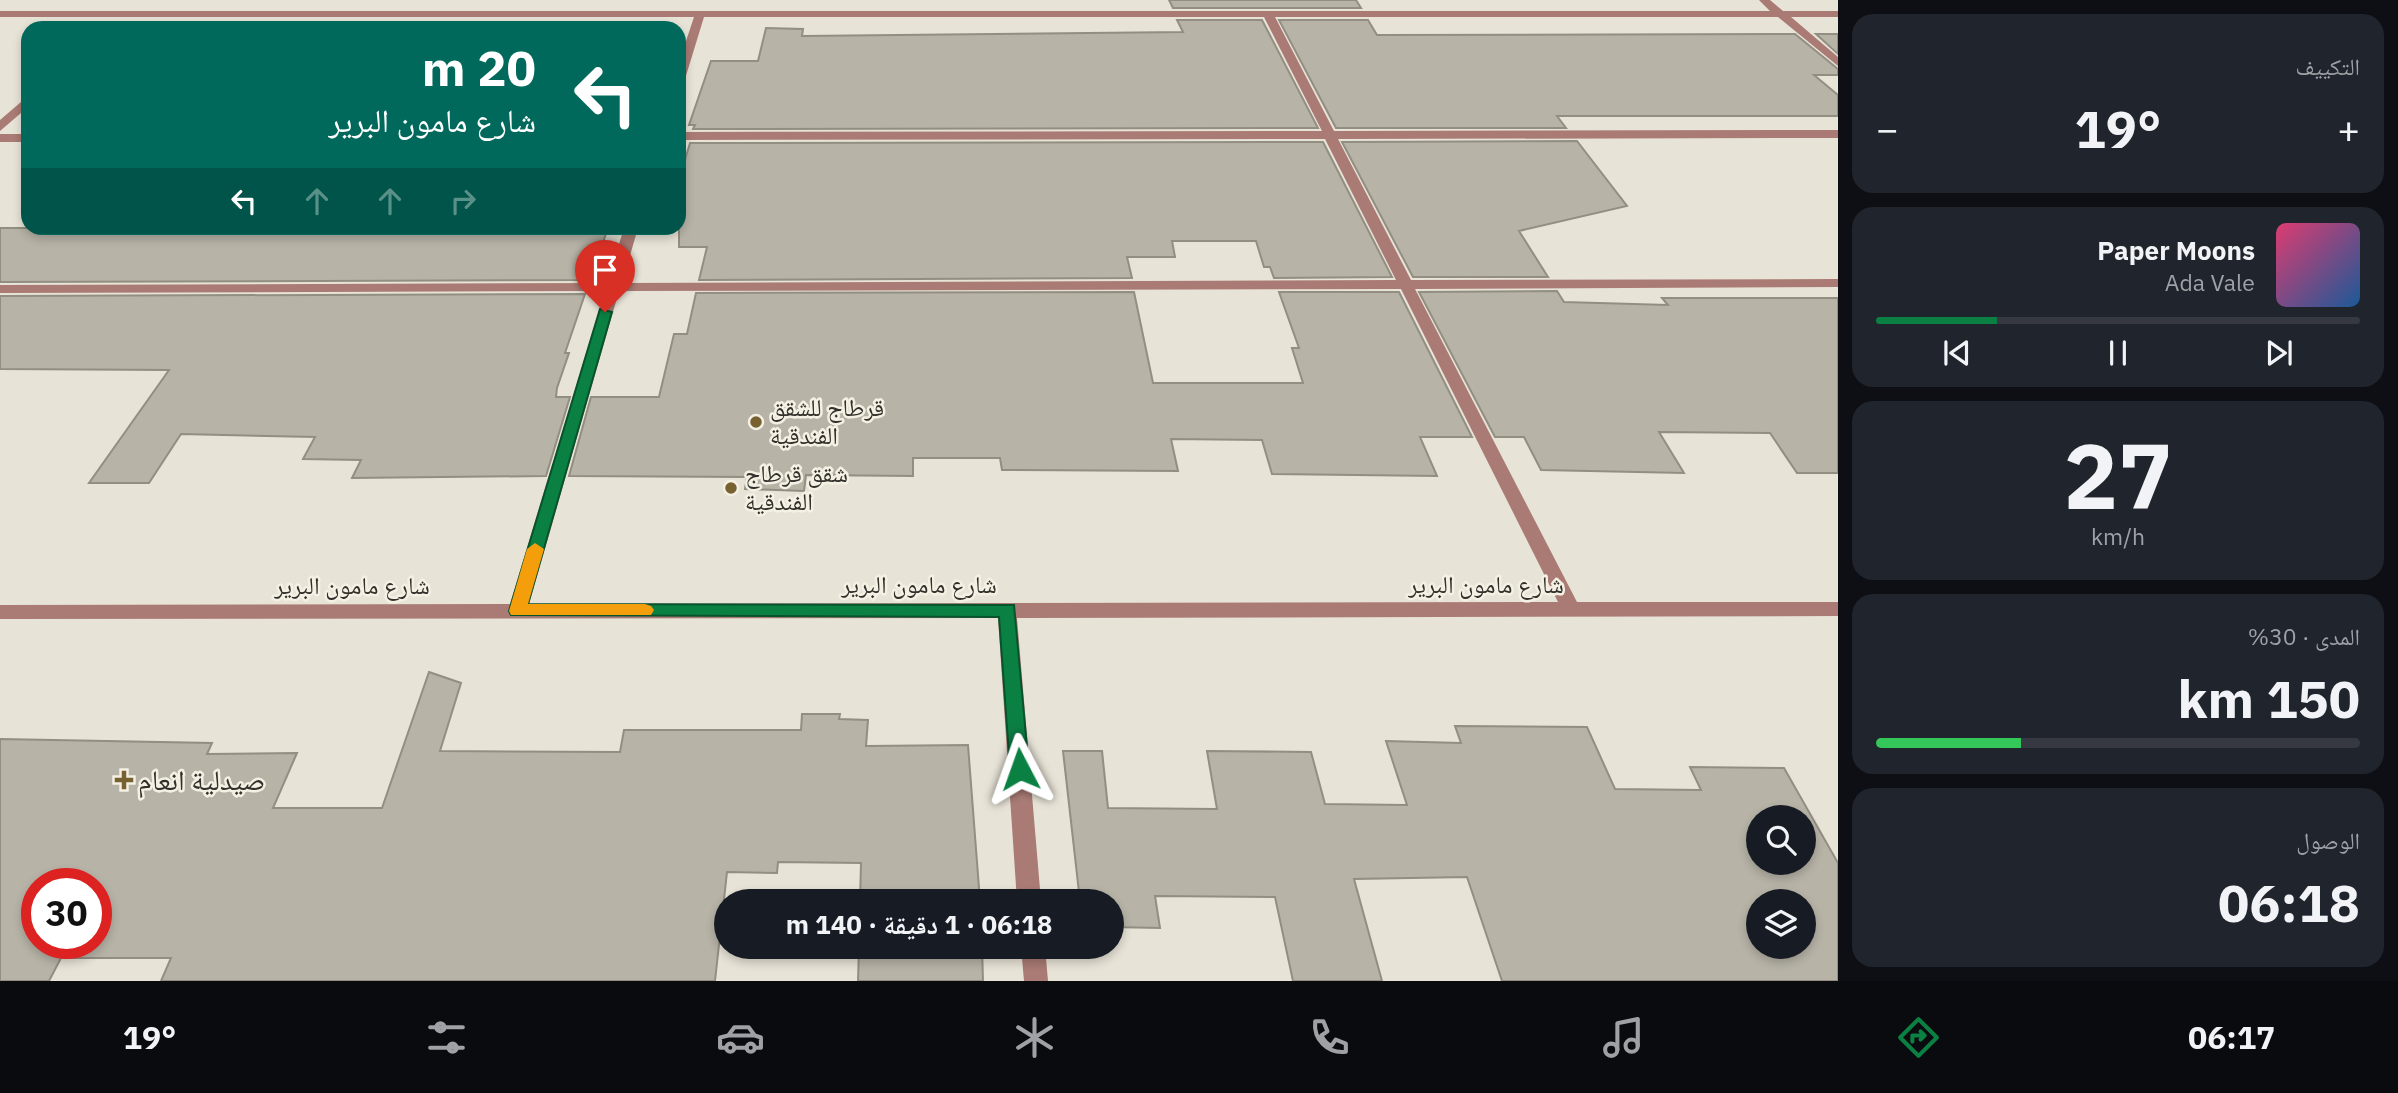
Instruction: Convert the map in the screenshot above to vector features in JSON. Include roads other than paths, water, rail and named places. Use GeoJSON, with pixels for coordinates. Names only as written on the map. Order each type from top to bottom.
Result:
{"type":"FeatureCollection","features":[{"type":"Feature","properties":{"kind":"street"},"geometry":{"type":"LineString","coordinates":[[206,14],[220,0]]}},
{"type":"Feature","properties":{"kind":"street"},"geometry":{"type":"LineString","coordinates":[[783,14],[786,0]]}},
{"type":"Feature","properties":{"kind":"street"},"geometry":{"type":"LineString","coordinates":[[1316,0],[1324,14]]}},
{"type":"Feature","properties":{"kind":"street"},"geometry":{"type":"LineString","coordinates":[[1529,0],[1540,14]]}},
{"type":"Feature","properties":{"kind":"street"},"geometry":{"type":"LineString","coordinates":[[1764,0],[1838,63]]}},
{"type":"Feature","properties":{"kind":"street"},"geometry":{"type":"LineString","coordinates":[[0,14],[1838,15]]}},
{"type":"Feature","properties":{"kind":"street"},"geometry":{"type":"LineString","coordinates":[[109,21],[116,14]]}},
{"type":"Feature","properties":{"kind":"street"},"geometry":{"type":"LineString","coordinates":[[686,57],[700,14]]}},
{"type":"Feature","properties":{"kind":"street"},"geometry":{"type":"LineString","coordinates":[[1268,14],[1571,609]]}},
{"type":"Feature","properties":{"kind":"street"},"geometry":{"type":"LineString","coordinates":[[0,127],[21,107]]}},
{"type":"Feature","properties":{"kind":"street"},"geometry":{"type":"LineString","coordinates":[[686,136],[1838,134]]}},
{"type":"Feature","properties":{"kind":"street"},"geometry":{"type":"LineString","coordinates":[[0,138],[21,138]]}},
{"type":"Feature","properties":{"kind":"street"},"geometry":{"type":"LineString","coordinates":[[517,611],[629,235]]}},
{"type":"Feature","properties":{"kind":"street"},"geometry":{"type":"LineString","coordinates":[[0,289],[1838,283]]}},
{"type":"Feature","properties":{"kind":"street","name":"شارع مامون البرير"},"geometry":{"type":"LineString","coordinates":[[0,612],[1838,608]]}},
{"type":"Feature","properties":{"kind":"street"},"geometry":{"type":"LineString","coordinates":[[1007,610],[1029,889]]}},
{"type":"Feature","properties":{"kind":"street"},"geometry":{"type":"LineString","coordinates":[[1034,959],[1035,981]]}},
{"type":"Feature","properties":{"kind":"place","name":"قرطاج للشقق الفندقية"},"geometry":{"type":"Point","coordinates":[756,422]}},
{"type":"Feature","properties":{"kind":"place","name":"شقق قرطاج الفندقية"},"geometry":{"type":"Point","coordinates":[731,488]}},
{"type":"Feature","properties":{"kind":"place","name":"صيدلية انعام"},"geometry":{"type":"Point","coordinates":[124,780]}}]}
